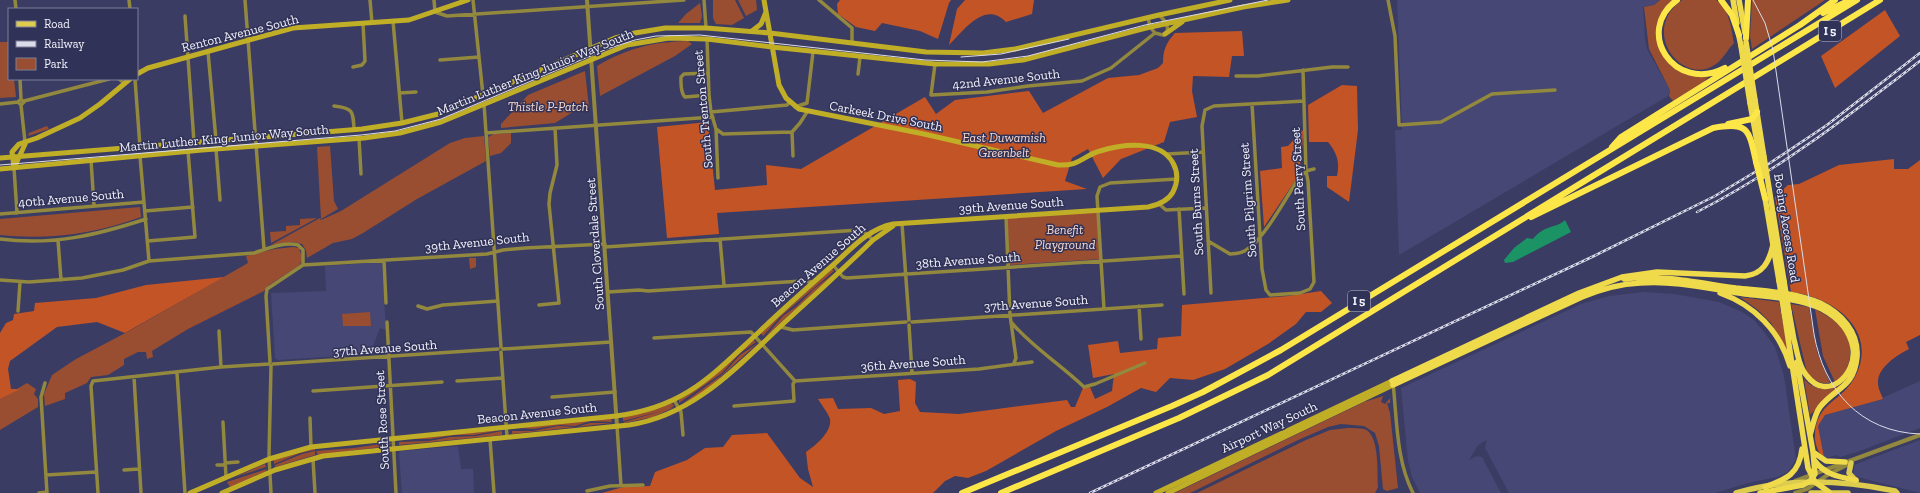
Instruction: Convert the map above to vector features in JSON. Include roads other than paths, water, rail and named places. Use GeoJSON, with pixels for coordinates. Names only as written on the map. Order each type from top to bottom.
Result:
{"type":"FeatureCollection","features":[{"type":"Feature","properties":{"kind":"highway"},"geometry":{"type":"LineString","coordinates":[[1677,0],[1664,14],[1660,24],[1659,36],[1661,47],[1666,57],[1681,70],[1700,75],[1713,72],[1759,50]]}},
{"type":"Feature","properties":{"kind":"highway"},"geometry":{"type":"LineString","coordinates":[[1721,0],[1732,15],[1739,35]]}},
{"type":"Feature","properties":{"kind":"highway","name":"Boeing Access Road"},"geometry":{"type":"LineString","coordinates":[[1733,0],[1741,46],[1753,101],[1757,112],[1760,159]]}},
{"type":"Feature","properties":{"kind":"highway","name":"Boeing Access Road"},"geometry":{"type":"LineString","coordinates":[[1739,0],[1746,40],[1753,101],[1752,119],[1787,312],[1803,443]]}},
{"type":"Feature","properties":{"kind":"highway"},"geometry":{"type":"LineString","coordinates":[[1746,40],[1748,0]]}},
{"type":"Feature","properties":{"kind":"highway"},"geometry":{"type":"LineString","coordinates":[[1609,151],[1621,137],[1800,25],[1835,0]]}},
{"type":"Feature","properties":{"kind":"highway"},"geometry":{"type":"LineString","coordinates":[[1800,25],[1850,0]]}},
{"type":"Feature","properties":{"kind":"highway","name":"I 5"},"geometry":{"type":"LineString","coordinates":[[962,493],[1172,406],[1281,350],[1857,0]]}},
{"type":"Feature","properties":{"kind":"highway","name":"I 5"},"geometry":{"type":"LineString","coordinates":[[1001,493],[1179,418],[1241,389],[1286,364],[1880,0]]}},
{"type":"Feature","properties":{"kind":"highway"},"geometry":{"type":"LineString","coordinates":[[1497,234],[1713,128],[1752,119],[1757,112]]}},
{"type":"Feature","properties":{"kind":"highway"},"geometry":{"type":"LineString","coordinates":[[1723,126],[1741,126],[1747,131],[1760,159],[1765,198]]}},
{"type":"Feature","properties":{"kind":"highway","name":"Boeing Access Road"},"geometry":{"type":"LineString","coordinates":[[1765,198],[1770,214],[1773,245],[1782,281]]}},
{"type":"Feature","properties":{"kind":"highway"},"geometry":{"type":"LineString","coordinates":[[1393,383],[1574,295],[1631,274],[1657,272],[1751,276],[1766,266],[1773,245]]}},
{"type":"Feature","properties":{"kind":"highway"},"geometry":{"type":"LineString","coordinates":[[1610,282],[1653,278],[1791,295],[1820,303],[1837,314],[1847,324],[1854,335],[1857,348],[1855,365],[1852,375],[1845,385],[1825,402],[1819,410],[1810,435]]}},
{"type":"Feature","properties":{"kind":"highway"},"geometry":{"type":"LineString","coordinates":[[1393,383],[1582,297],[1610,286],[1651,282],[1794,301],[1823,310],[1843,325],[1851,340],[1853,358],[1847,375],[1833,385],[1822,386],[1811,381],[1802,367],[1793,336]]}},
{"type":"Feature","properties":{"kind":"highway"},"geometry":{"type":"LineString","coordinates":[[1698,288],[1731,297],[1753,310],[1762,318],[1776,335],[1786,353],[1796,387]]}},
{"type":"Feature","properties":{"kind":"highway","name":"Boeing Access Road"},"geometry":{"type":"LineString","coordinates":[[1787,312],[1793,336],[1813,452],[1814,479]]}},
{"type":"Feature","properties":{"kind":"highway"},"geometry":{"type":"LineString","coordinates":[[1803,443],[1814,479],[1829,492]]}},
{"type":"Feature","properties":{"kind":"highway"},"geometry":{"type":"LineString","coordinates":[[1765,487],[1781,481],[1794,472],[1801,458],[1803,443]]}},
{"type":"Feature","properties":{"kind":"highway"},"geometry":{"type":"LineString","coordinates":[[1813,452],[1826,462],[1848,463]]}},
{"type":"Feature","properties":{"kind":"highway"},"geometry":{"type":"LineString","coordinates":[[1814,460],[1826,472],[1858,482]]}},
{"type":"Feature","properties":{"kind":"highway"},"geometry":{"type":"LineString","coordinates":[[1760,493],[1800,486],[1814,479]]}},
{"type":"Feature","properties":{"kind":"main road","name":"Renton Avenue South"},"geometry":{"type":"LineString","coordinates":[[138,73],[148,68],[293,28],[413,19],[468,0]]}},
{"type":"Feature","properties":{"kind":"main road"},"geometry":{"type":"LineString","coordinates":[[764,0],[779,85],[782,93],[792,105]]}},
{"type":"Feature","properties":{"kind":"main road","name":"Martin Luther King Junior Way South"},"geometry":{"type":"LineString","coordinates":[[0,158],[354,129],[402,123],[438,114],[615,38],[646,30],[682,27],[706,28],[770,33],[852,44],[939,53],[982,53],[1015,48],[1148,17],[1230,0]]}},
{"type":"Feature","properties":{"kind":"main road","name":"Martin Luther King Junior Way South"},"geometry":{"type":"LineString","coordinates":[[0,169],[216,149],[359,138],[397,133],[428,126],[627,46],[649,40],[669,38],[707,39],[814,52],[935,64],[989,64],[1023,60],[1167,23],[1288,0]]}},
{"type":"Feature","properties":{"kind":"main road"},"geometry":{"type":"LineString","coordinates":[[752,32],[761,24],[766,11]]}},
{"type":"Feature","properties":{"kind":"main road"},"geometry":{"type":"LineString","coordinates":[[1165,34],[1187,19]]}},
{"type":"Feature","properties":{"kind":"main road"},"geometry":{"type":"LineString","coordinates":[[14,168],[12,157],[14,148],[80,118],[100,104],[129,80]]}},
{"type":"Feature","properties":{"kind":"main road","name":"Carkeek Drive South"},"geometry":{"type":"LineString","coordinates":[[792,105],[807,112],[924,134],[1058,165],[1075,164],[1094,153],[1115,147],[1149,146],[1158,148],[1167,154]]}},
{"type":"Feature","properties":{"kind":"main road"},"geometry":{"type":"LineString","coordinates":[[14,168],[26,142]]}},
{"type":"Feature","properties":{"kind":"main road"},"geometry":{"type":"LineString","coordinates":[[1159,204],[1171,194],[1177,179],[1176,167],[1167,154]]}},
{"type":"Feature","properties":{"kind":"main road","name":"39th Avenue South"},"geometry":{"type":"LineString","coordinates":[[894,225],[1130,209],[1159,204]]}},
{"type":"Feature","properties":{"kind":"main road","name":"Beacon Avenue South"},"geometry":{"type":"LineString","coordinates":[[190,493],[269,459],[312,447],[616,416],[651,410],[674,400],[704,383],[813,282],[868,235],[879,228],[894,225]]}},
{"type":"Feature","properties":{"kind":"main road","name":"Beacon Avenue South"},"geometry":{"type":"LineString","coordinates":[[222,493],[270,473],[312,459],[338,454],[617,426],[648,421],[679,410],[708,391],[763,344],[873,240],[894,225]]}},
{"type":"Feature","properties":{"kind":"main road","name":"Airport Way South"},"geometry":{"type":"LineString","coordinates":[[1156,493],[1393,383]]}},
{"type":"Feature","properties":{"kind":"main road","name":"Airport Way South"},"geometry":{"type":"LineString","coordinates":[[1168,493],[1393,383]]}},
{"type":"Feature","properties":{"kind":"main road"},"geometry":{"type":"LineString","coordinates":[[1848,463],[1849,473],[1858,482]]}},
{"type":"Feature","properties":{"kind":"main road"},"geometry":{"type":"LineString","coordinates":[[1736,493],[1814,479],[1858,482],[1895,491],[1897,493]]}},
{"type":"Feature","properties":{"kind":"main road"},"geometry":{"type":"LineString","coordinates":[[1811,493],[1848,493]]}},
{"type":"Feature","properties":{"kind":"street"},"geometry":{"type":"LineString","coordinates":[[245,0],[264,249]]}},
{"type":"Feature","properties":{"kind":"street"},"geometry":{"type":"LineString","coordinates":[[370,0],[372,23]]}},
{"type":"Feature","properties":{"kind":"street"},"geometry":{"type":"LineString","coordinates":[[434,0],[435,12],[447,16],[684,0]]}},
{"type":"Feature","properties":{"kind":"street"},"geometry":{"type":"LineString","coordinates":[[473,0],[483,95]]}},
{"type":"Feature","properties":{"kind":"street","name":"South Cloverdale Street"},"geometry":{"type":"LineString","coordinates":[[587,0],[597,125],[621,486]]}},
{"type":"Feature","properties":{"kind":"street"},"geometry":{"type":"LineString","coordinates":[[704,0],[706,28]]}},
{"type":"Feature","properties":{"kind":"street"},"geometry":{"type":"LineString","coordinates":[[819,0],[852,28],[852,44]]}},
{"type":"Feature","properties":{"kind":"street"},"geometry":{"type":"LineString","coordinates":[[1388,0],[1395,36],[1399,125],[1440,122],[1492,94],[1555,90]]}},
{"type":"Feature","properties":{"kind":"street"},"geometry":{"type":"LineString","coordinates":[[1148,17],[1150,27],[1155,33],[1165,34],[1168,30],[1167,23],[1159,15]]}},
{"type":"Feature","properties":{"kind":"street"},"geometry":{"type":"LineString","coordinates":[[185,16],[194,142]]}},
{"type":"Feature","properties":{"kind":"street"},"geometry":{"type":"LineString","coordinates":[[393,21],[402,123]]}},
{"type":"Feature","properties":{"kind":"street"},"geometry":{"type":"LineString","coordinates":[[353,67],[362,65],[365,61],[362,23]]}},
{"type":"Feature","properties":{"kind":"street","name":"42nd Avenue South"},"geometry":{"type":"LineString","coordinates":[[935,64],[931,95],[987,92],[1028,86],[1082,81],[1111,68],[1155,33]]}},
{"type":"Feature","properties":{"kind":"street","name":"South Trenton Street"},"geometry":{"type":"LineString","coordinates":[[707,39],[711,112],[716,130],[718,178]]}},
{"type":"Feature","properties":{"kind":"street"},"geometry":{"type":"LineString","coordinates":[[208,52],[216,140]]}},
{"type":"Feature","properties":{"kind":"street"},"geometry":{"type":"LineString","coordinates":[[711,112],[729,109],[807,103],[814,52]]}},
{"type":"Feature","properties":{"kind":"street"},"geometry":{"type":"LineString","coordinates":[[440,60],[479,57]]}},
{"type":"Feature","properties":{"kind":"street"},"geometry":{"type":"LineString","coordinates":[[858,74],[860,57]]}},
{"type":"Feature","properties":{"kind":"street"},"geometry":{"type":"LineString","coordinates":[[1236,76],[1258,76],[1303,70],[1348,67]]}},
{"type":"Feature","properties":{"kind":"street","name":"South Perry Street"},"geometry":{"type":"LineString","coordinates":[[1267,294],[1270,296],[1300,293],[1313,286],[1306,171],[1303,70]]}},
{"type":"Feature","properties":{"kind":"street"},"geometry":{"type":"LineString","coordinates":[[708,73],[684,74],[681,77],[681,84],[682,94],[684,97],[710,95]]}},
{"type":"Feature","properties":{"kind":"street"},"geometry":{"type":"LineString","coordinates":[[20,80],[26,142]]}},
{"type":"Feature","properties":{"kind":"street"},"geometry":{"type":"LineString","coordinates":[[0,104],[21,102],[105,80]]}},
{"type":"Feature","properties":{"kind":"street"},"geometry":{"type":"LineString","coordinates":[[120,80],[124,84]]}},
{"type":"Feature","properties":{"kind":"street"},"geometry":{"type":"LineString","coordinates":[[135,80],[140,147]]}},
{"type":"Feature","properties":{"kind":"street"},"geometry":{"type":"LineString","coordinates":[[400,93],[416,92]]}},
{"type":"Feature","properties":{"kind":"street"},"geometry":{"type":"LineString","coordinates":[[1252,104],[1304,101]]}},
{"type":"Feature","properties":{"kind":"street"},"geometry":{"type":"LineString","coordinates":[[484,104],[507,437]]}},
{"type":"Feature","properties":{"kind":"street","name":"South Burns Street"},"geometry":{"type":"LineString","coordinates":[[1211,293],[1202,121],[1205,110],[1214,106],[1252,104]]}},
{"type":"Feature","properties":{"kind":"street","name":"South Pilgrim Street"},"geometry":{"type":"LineString","coordinates":[[1252,104],[1260,237],[1264,281],[1267,294]]}},
{"type":"Feature","properties":{"kind":"street"},"geometry":{"type":"LineString","coordinates":[[334,106],[344,107],[350,110],[354,116],[354,129]]}},
{"type":"Feature","properties":{"kind":"street"},"geometry":{"type":"LineString","coordinates":[[793,156],[792,132],[807,112]]}},
{"type":"Feature","properties":{"kind":"street"},"geometry":{"type":"LineString","coordinates":[[486,133],[713,117]]}},
{"type":"Feature","properties":{"kind":"street"},"geometry":{"type":"LineString","coordinates":[[539,305],[559,303],[549,198],[557,165],[555,128]]}},
{"type":"Feature","properties":{"kind":"street"},"geometry":{"type":"LineString","coordinates":[[716,130],[723,134],[792,132]]}},
{"type":"Feature","properties":{"kind":"street"},"geometry":{"type":"LineString","coordinates":[[359,138],[361,174]]}},
{"type":"Feature","properties":{"kind":"street"},"geometry":{"type":"LineString","coordinates":[[216,149],[220,200]]}},
{"type":"Feature","properties":{"kind":"street"},"geometry":{"type":"LineString","coordinates":[[148,241],[195,237],[188,152]]}},
{"type":"Feature","properties":{"kind":"street"},"geometry":{"type":"LineString","coordinates":[[1167,154],[1203,152]]}},
{"type":"Feature","properties":{"kind":"street"},"geometry":{"type":"LineString","coordinates":[[140,156],[149,261]]}},
{"type":"Feature","properties":{"kind":"street"},"geometry":{"type":"LineString","coordinates":[[91,160],[94,206]]}},
{"type":"Feature","properties":{"kind":"street"},"geometry":{"type":"LineString","coordinates":[[14,168],[17,213]]}},
{"type":"Feature","properties":{"kind":"street"},"geometry":{"type":"LineString","coordinates":[[1208,241],[1224,251],[1233,254],[1246,250],[1260,237],[1306,171],[1314,169]]}},
{"type":"Feature","properties":{"kind":"street"},"geometry":{"type":"LineString","coordinates":[[1104,309],[1097,196],[1099,189],[1103,185],[1110,183],[1177,179]]}},
{"type":"Feature","properties":{"kind":"street","name":"40th Avenue South"},"geometry":{"type":"LineString","coordinates":[[0,214],[144,202]]}},
{"type":"Feature","properties":{"kind":"street"},"geometry":{"type":"LineString","coordinates":[[1159,204],[1164,210],[1206,208]]}},
{"type":"Feature","properties":{"kind":"street"},"geometry":{"type":"LineString","coordinates":[[145,211],[192,207]]}},
{"type":"Feature","properties":{"kind":"street"},"geometry":{"type":"LineString","coordinates":[[1179,209],[1184,294]]}},
{"type":"Feature","properties":{"kind":"street"},"geometry":{"type":"LineString","coordinates":[[1006,217],[1010,315],[1016,358],[1014,363]]}},
{"type":"Feature","properties":{"kind":"street"},"geometry":{"type":"LineString","coordinates":[[0,239],[22,242],[58,240],[95,235],[146,219]]}},
{"type":"Feature","properties":{"kind":"street"},"geometry":{"type":"LineString","coordinates":[[902,224],[912,373]]}},
{"type":"Feature","properties":{"kind":"street","name":"39th Avenue South"},"geometry":{"type":"LineString","coordinates":[[303,265],[488,254],[518,248],[720,239],[856,230],[862,230],[868,235]]}},
{"type":"Feature","properties":{"kind":"street"},"geometry":{"type":"LineString","coordinates":[[868,235],[873,240]]}},
{"type":"Feature","properties":{"kind":"street"},"geometry":{"type":"LineString","coordinates":[[720,239],[724,286]]}},
{"type":"Feature","properties":{"kind":"street"},"geometry":{"type":"LineString","coordinates":[[58,240],[61,280]]}},
{"type":"Feature","properties":{"kind":"street"},"geometry":{"type":"LineString","coordinates":[[0,280],[20,282],[61,280],[123,270],[149,261],[254,252],[292,244],[301,247],[304,254],[303,265],[267,289],[266,296],[271,364],[269,459],[271,493]]}},
{"type":"Feature","properties":{"kind":"street","name":"38th Avenue South"},"geometry":{"type":"LineString","coordinates":[[839,273],[847,278],[1181,256]]}},
{"type":"Feature","properties":{"kind":"street"},"geometry":{"type":"LineString","coordinates":[[384,261],[386,303]]}},
{"type":"Feature","properties":{"kind":"street"},"geometry":{"type":"LineString","coordinates":[[833,265],[839,273]]}},
{"type":"Feature","properties":{"kind":"street"},"geometry":{"type":"LineString","coordinates":[[608,292],[802,280],[813,282]]}},
{"type":"Feature","properties":{"kind":"street"},"geometry":{"type":"LineString","coordinates":[[18,311],[20,282]]}},
{"type":"Feature","properties":{"kind":"street"},"geometry":{"type":"LineString","coordinates":[[418,306],[427,309],[443,305],[498,301]]}},
{"type":"Feature","properties":{"kind":"street","name":"37th Avenue South"},"geometry":{"type":"LineString","coordinates":[[781,326],[794,330],[1162,305]]}},
{"type":"Feature","properties":{"kind":"street"},"geometry":{"type":"LineString","coordinates":[[1139,306],[1141,339]]}},
{"type":"Feature","properties":{"kind":"street","name":"South Rose Street"},"geometry":{"type":"LineString","coordinates":[[387,322],[396,493]]}},
{"type":"Feature","properties":{"kind":"street"},"geometry":{"type":"LineString","coordinates":[[1011,322],[1020,332],[1084,387],[1095,384],[1145,363]]}},
{"type":"Feature","properties":{"kind":"street"},"geometry":{"type":"LineString","coordinates":[[219,331],[221,367]]}},
{"type":"Feature","properties":{"kind":"street"},"geometry":{"type":"LineString","coordinates":[[654,338],[747,331],[755,335],[795,381],[793,384],[794,401],[734,406]]}},
{"type":"Feature","properties":{"kind":"street","name":"37th Avenue South"},"geometry":{"type":"LineString","coordinates":[[96,472],[92,382],[221,367],[389,358],[611,342]]}},
{"type":"Feature","properties":{"kind":"street","name":"36th Avenue South"},"geometry":{"type":"LineString","coordinates":[[795,381],[1010,366],[1014,363],[1032,362]]}},
{"type":"Feature","properties":{"kind":"street"},"geometry":{"type":"LineString","coordinates":[[177,373],[185,493]]}},
{"type":"Feature","properties":{"kind":"street"},"geometry":{"type":"LineString","coordinates":[[134,377],[141,493]]}},
{"type":"Feature","properties":{"kind":"street"},"geometry":{"type":"LineString","coordinates":[[457,381],[503,378]]}},
{"type":"Feature","properties":{"kind":"street"},"geometry":{"type":"LineString","coordinates":[[313,391],[442,382]]}},
{"type":"Feature","properties":{"kind":"street"},"geometry":{"type":"LineString","coordinates":[[39,493],[47,493],[41,401],[45,383]]}},
{"type":"Feature","properties":{"kind":"street"},"geometry":{"type":"LineString","coordinates":[[1393,383],[1401,462],[1407,481],[1413,493]]}},
{"type":"Feature","properties":{"kind":"street"},"geometry":{"type":"LineString","coordinates":[[552,397],[615,392]]}},
{"type":"Feature","properties":{"kind":"street"},"geometry":{"type":"LineString","coordinates":[[674,400],[679,410],[683,435]]}},
{"type":"Feature","properties":{"kind":"street"},"geometry":{"type":"LineString","coordinates":[[310,418],[312,447]]}},
{"type":"Feature","properties":{"kind":"street"},"geometry":{"type":"LineString","coordinates":[[223,422],[226,477]]}},
{"type":"Feature","properties":{"kind":"street"},"geometry":{"type":"LineString","coordinates":[[1796,493],[1807,489],[1814,479],[1826,472],[1858,458],[1920,435]]}},
{"type":"Feature","properties":{"kind":"street"},"geometry":{"type":"LineString","coordinates":[[490,439],[494,493]]}},
{"type":"Feature","properties":{"kind":"street"},"geometry":{"type":"LineString","coordinates":[[312,459],[315,493]]}},
{"type":"Feature","properties":{"kind":"street"},"geometry":{"type":"LineString","coordinates":[[217,465],[238,462]]}},
{"type":"Feature","properties":{"kind":"street"},"geometry":{"type":"LineString","coordinates":[[124,470],[139,469]]}},
{"type":"Feature","properties":{"kind":"street"},"geometry":{"type":"LineString","coordinates":[[46,475],[96,472],[98,493]]}},
{"type":"Feature","properties":{"kind":"street"},"geometry":{"type":"LineString","coordinates":[[1814,479],[1826,472]]}},
{"type":"Feature","properties":{"kind":"street"},"geometry":{"type":"LineString","coordinates":[[587,491],[610,486],[643,485]]}},
{"type":"Feature","properties":{"kind":"tram line"},"geometry":{"type":"LineString","coordinates":[[0,165],[395,131],[441,119],[607,49],[635,40],[656,36],[700,35],[925,60],[982,62],[1028,56],[1145,25],[1268,0]]}},
{"type":"Feature","properties":{"kind":"tram line"},"geometry":{"type":"LineString","coordinates":[[1753,0],[1765,23],[1773,50],[1814,334],[1826,373],[1836,390],[1848,404],[1863,416],[1880,425],[1899,431],[1920,434]]}},
{"type":"Feature","properties":{"kind":"tram line"},"geometry":{"type":"LineString","coordinates":[[961,57],[1001,54],[1069,39]]}},
{"type":"Feature","properties":{"kind":"railway"},"geometry":{"type":"LineString","coordinates":[[1090,493],[1594,256],[1715,196],[1770,163],[1827,125],[1920,53]]}},
{"type":"Feature","properties":{"kind":"railway"},"geometry":{"type":"LineString","coordinates":[[1697,212],[1727,196],[1784,161],[1812,142],[1920,61]]}},
{"type":"Feature","properties":{"kind":"park label","name":"Thistle P-Patch"},"geometry":{"type":"Point","coordinates":[548,106]}},
{"type":"Feature","properties":{"kind":"park label","name":"East Duwamish Greenbelt"},"geometry":{"type":"Point","coordinates":[1004,144]}},
{"type":"Feature","properties":{"kind":"park label","name":"Benefit Playground"},"geometry":{"type":"Point","coordinates":[1065,236]}}]}
